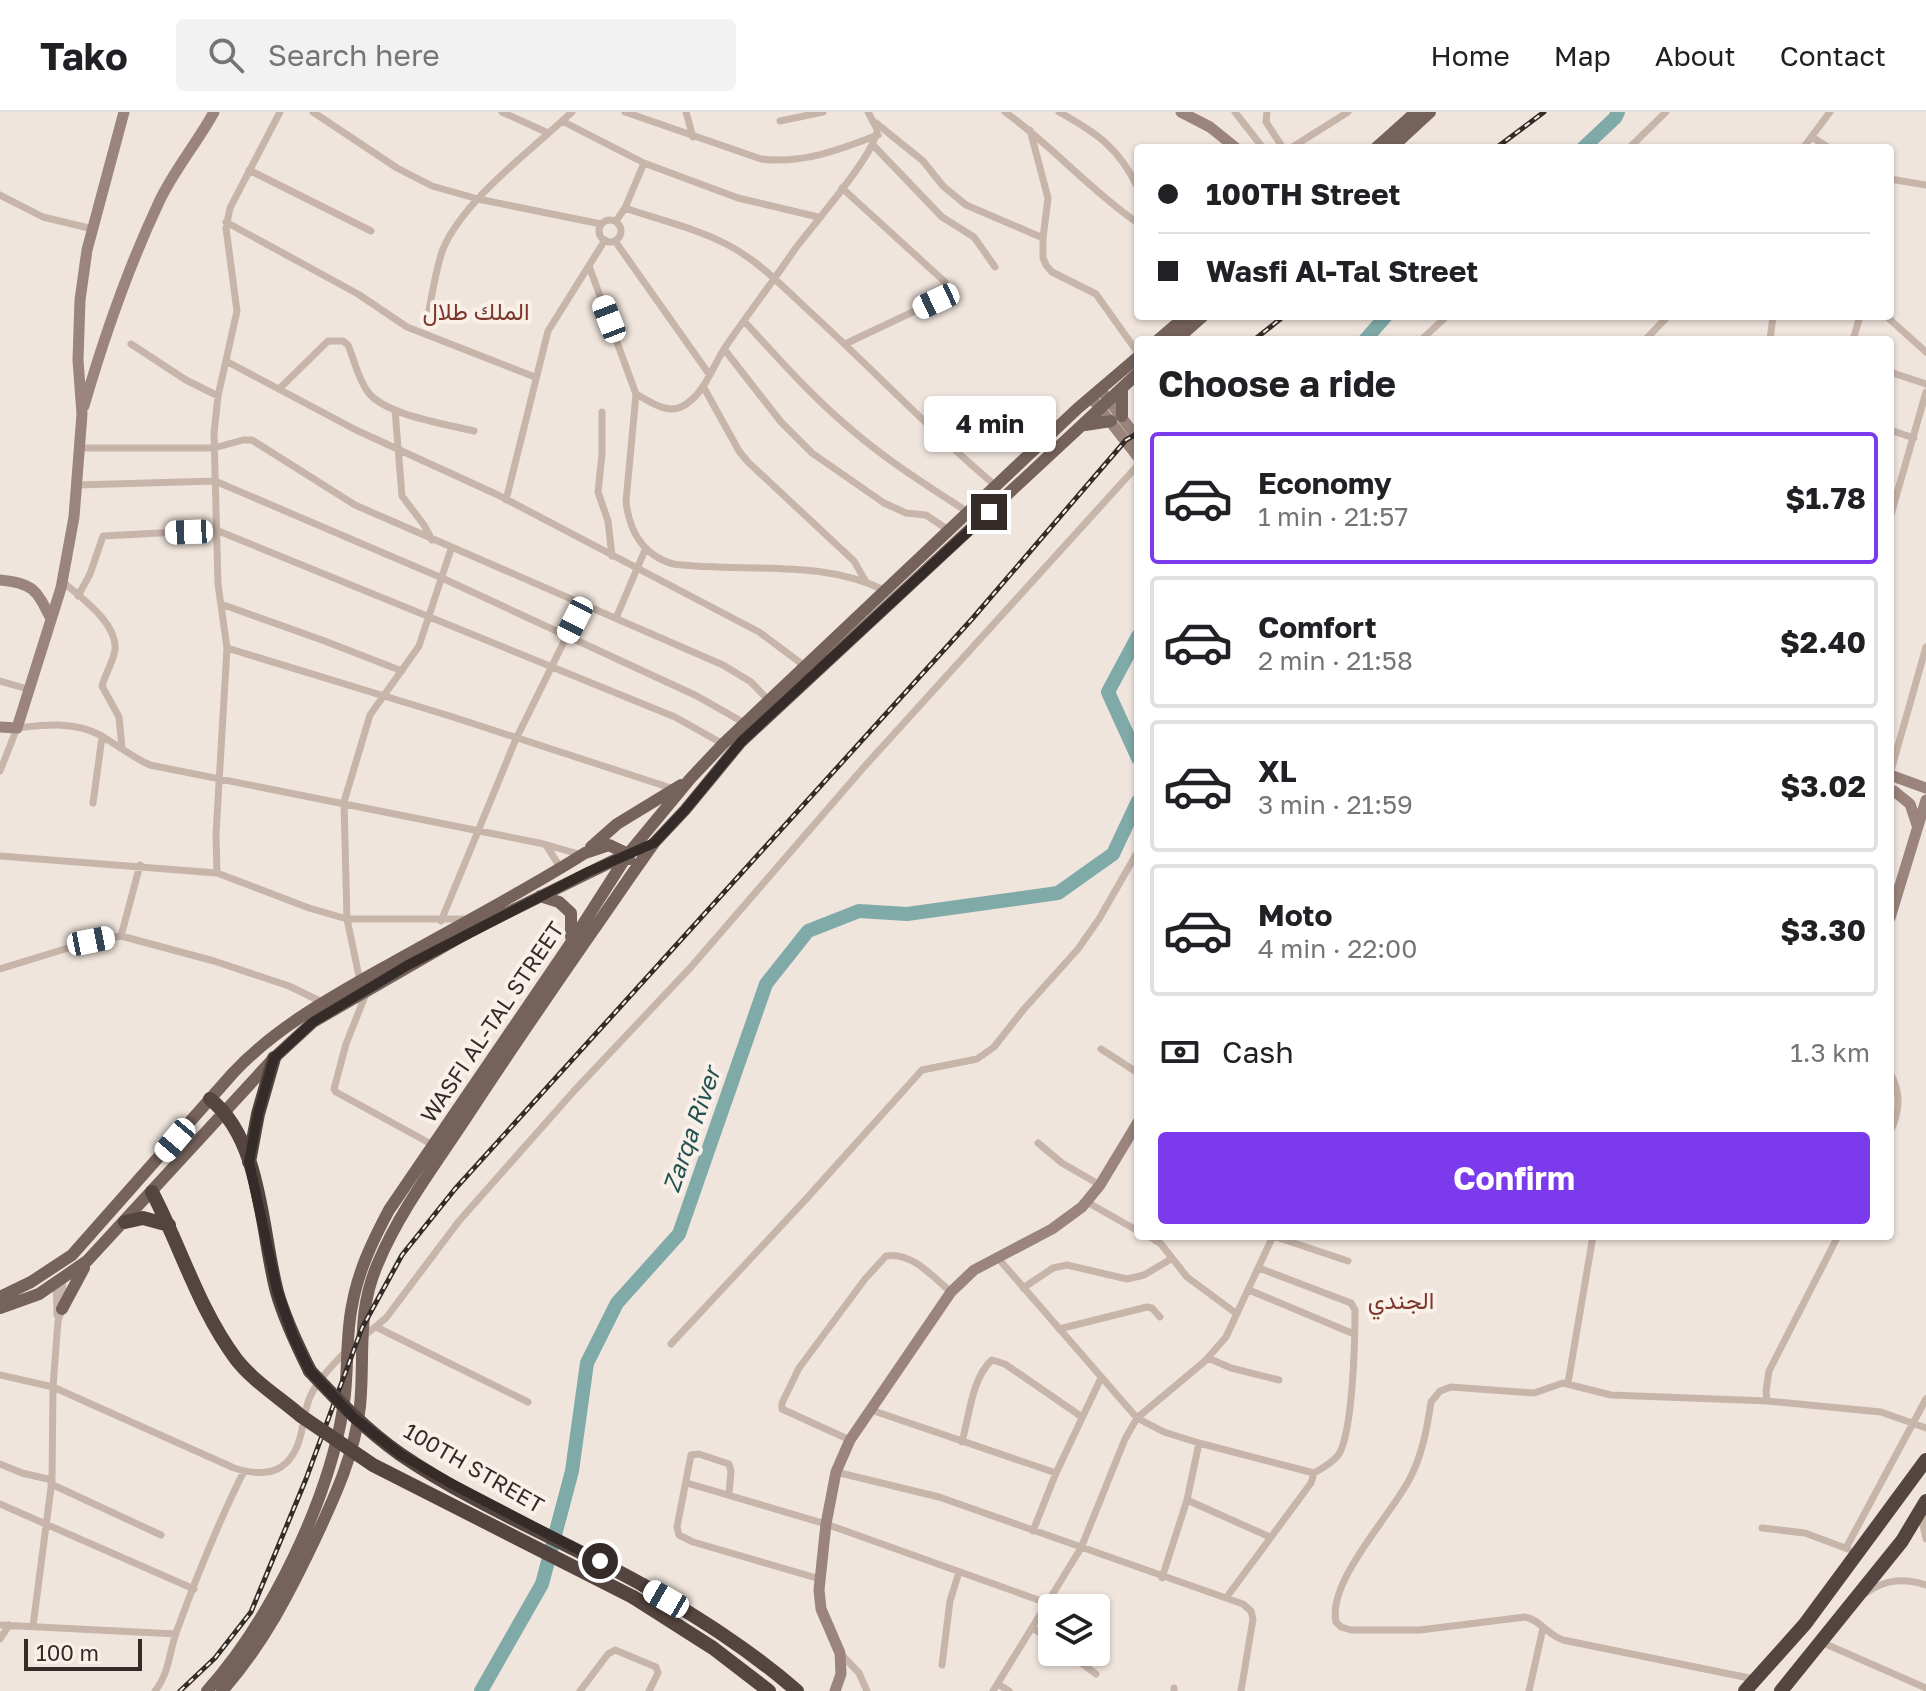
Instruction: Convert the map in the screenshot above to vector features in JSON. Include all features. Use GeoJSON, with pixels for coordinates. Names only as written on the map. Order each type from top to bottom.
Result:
{"type":"FeatureCollection","features":[{"type":"Feature","properties":{"kind":"highway"},"geometry":{"type":"LineString","coordinates":[[249,1162],[258,1114],[274,1058]]}},
{"type":"Feature","properties":{"kind":"highway","name":"100TH STREET"},"geometry":{"type":"LineString","coordinates":[[210,1099],[225,1112],[239,1134],[249,1162],[277,1290],[289,1327],[310,1371],[354,1418],[400,1454],[638,1591],[769,1691]]}},
{"type":"Feature","properties":{"kind":"highway","name":"100TH STREET"},"geometry":{"type":"LineString","coordinates":[[152,1192],[203,1307],[237,1361],[301,1416],[373,1465],[712,1626],[767,1665],[797,1691]]}},
{"type":"Feature","properties":{"kind":"highway"},"geometry":{"type":"LineString","coordinates":[[125,1222],[152,1219],[169,1225]]}},
{"type":"Feature","properties":{"kind":"highway"},"geometry":{"type":"LineString","coordinates":[[1745,1691],[1805,1624],[1852,1551],[1926,1460]]}},
{"type":"Feature","properties":{"kind":"highway"},"geometry":{"type":"LineString","coordinates":[[1781,1691],[1902,1541],[1926,1503]]}},
{"type":"Feature","properties":{"kind":"main road"},"geometry":{"type":"LineString","coordinates":[[1380,144],[1416,112]]}},
{"type":"Feature","properties":{"kind":"main road"},"geometry":{"type":"LineString","coordinates":[[1395,144],[1430,112]]}},
{"type":"Feature","properties":{"kind":"main road"},"geometry":{"type":"LineString","coordinates":[[1163,336],[1181,320]]}},
{"type":"Feature","properties":{"kind":"main road"},"geometry":{"type":"LineString","coordinates":[[1180,336],[1198,320]]}},
{"type":"Feature","properties":{"kind":"main road","name":"WASFI AL-TAL STREET"},"geometry":{"type":"LineString","coordinates":[[207,1691],[245,1644],[293,1556],[332,1466],[344,1406],[351,1307],[370,1245],[389,1210],[628,854],[723,744],[1134,359]]}},
{"type":"Feature","properties":{"kind":"main road","name":"WASFI AL-TAL STREET"},"geometry":{"type":"LineString","coordinates":[[222,1691],[272,1625],[344,1476],[360,1404],[364,1307],[371,1281],[400,1217],[632,874],[654,843],[741,742],[1134,377]]}},
{"type":"Feature","properties":{"kind":"main road"},"geometry":{"type":"LineString","coordinates":[[1082,426],[1117,418],[1122,388]]}},
{"type":"Feature","properties":{"kind":"main road"},"geometry":{"type":"LineString","coordinates":[[583,854],[614,827],[690,779]]}},
{"type":"Feature","properties":{"kind":"main road"},"geometry":{"type":"LineString","coordinates":[[0,1297],[75,1253],[210,1099],[263,1044],[324,1003],[654,843]]}},
{"type":"Feature","properties":{"kind":"main road"},"geometry":{"type":"LineString","coordinates":[[0,1308],[39,1294],[87,1261],[274,1058],[313,1022],[364,985],[583,854],[609,845],[628,854]]}},
{"type":"Feature","properties":{"kind":"main road"},"geometry":{"type":"LineString","coordinates":[[628,854],[632,874]]}},
{"type":"Feature","properties":{"kind":"main road"},"geometry":{"type":"LineString","coordinates":[[540,896],[559,902],[571,913],[571,943]]}},
{"type":"Feature","properties":{"kind":"main road"},"geometry":{"type":"LineString","coordinates":[[141,1180],[152,1192]]}},
{"type":"Feature","properties":{"kind":"main road"},"geometry":{"type":"LineString","coordinates":[[59,1313],[87,1261]]}},
{"type":"Feature","properties":{"kind":"main road"},"geometry":{"type":"LineString","coordinates":[[39,1294],[52,1301],[59,1313]]}},
{"type":"Feature","properties":{"kind":"street"},"geometry":{"type":"LineString","coordinates":[[0,771],[17,728],[62,581],[78,485],[82,414],[77,329],[84,268],[124,112]]}},
{"type":"Feature","properties":{"kind":"street"},"geometry":{"type":"LineString","coordinates":[[82,414],[99,355],[149,226],[174,174],[214,112]]}},
{"type":"Feature","properties":{"kind":"street"},"geometry":{"type":"LineString","coordinates":[[217,873],[216,834],[227,648],[216,530],[214,448],[218,396],[237,311],[226,244],[226,222],[280,112]]}},
{"type":"Feature","properties":{"kind":"street"},"geometry":{"type":"LineString","coordinates":[[313,112],[415,178],[441,189],[601,224],[616,221]]}},
{"type":"Feature","properties":{"kind":"street"},"geometry":{"type":"LineString","coordinates":[[502,112],[548,133]]}},
{"type":"Feature","properties":{"kind":"street"},"geometry":{"type":"LineString","coordinates":[[429,310],[443,250],[478,199],[572,112]]}},
{"type":"Feature","properties":{"kind":"street"},"geometry":{"type":"LineString","coordinates":[[625,112],[761,159],[782,162],[824,154],[878,135]]}},
{"type":"Feature","properties":{"kind":"street"},"geometry":{"type":"LineString","coordinates":[[686,112],[693,137]]}},
{"type":"Feature","properties":{"kind":"street"},"geometry":{"type":"LineString","coordinates":[[780,121],[823,112]]}},
{"type":"Feature","properties":{"kind":"street"},"geometry":{"type":"LineString","coordinates":[[868,112],[966,205],[1043,238]]}},
{"type":"Feature","properties":{"kind":"street"},"geometry":{"type":"LineString","coordinates":[[1005,112],[1030,130],[1105,200],[1134,220]]}},
{"type":"Feature","properties":{"kind":"street"},"geometry":{"type":"LineString","coordinates":[[1059,112],[1112,147],[1121,156],[1134,180]]}},
{"type":"Feature","properties":{"kind":"street"},"geometry":{"type":"LineString","coordinates":[[1181,112],[1210,127],[1231,144]]}},
{"type":"Feature","properties":{"kind":"street"},"geometry":{"type":"LineString","coordinates":[[1235,112],[1260,144]]}},
{"type":"Feature","properties":{"kind":"street"},"geometry":{"type":"LineString","coordinates":[[1267,112],[1266,122],[1280,144]]}},
{"type":"Feature","properties":{"kind":"street"},"geometry":{"type":"LineString","coordinates":[[1297,144],[1348,112]]}},
{"type":"Feature","properties":{"kind":"street"},"geometry":{"type":"LineString","coordinates":[[1633,144],[1666,112]]}},
{"type":"Feature","properties":{"kind":"street"},"geometry":{"type":"LineString","coordinates":[[1806,144],[1830,112]]}},
{"type":"Feature","properties":{"kind":"street"},"geometry":{"type":"LineString","coordinates":[[562,121],[644,163],[738,198],[818,217]]}},
{"type":"Feature","properties":{"kind":"street"},"geometry":{"type":"LineString","coordinates":[[636,394],[671,410],[680,408],[692,399],[818,217],[873,145],[878,135],[874,121]]}},
{"type":"Feature","properties":{"kind":"street"},"geometry":{"type":"LineString","coordinates":[[1030,130],[1048,198],[1043,238],[1046,265],[1052,272],[1096,294],[1134,349]]}},
{"type":"Feature","properties":{"kind":"street"},"geometry":{"type":"LineString","coordinates":[[1812,137],[1823,144]]}},
{"type":"Feature","properties":{"kind":"street"},"geometry":{"type":"LineString","coordinates":[[873,145],[942,217],[974,237],[995,267]]}},
{"type":"Feature","properties":{"kind":"street"},"geometry":{"type":"LineString","coordinates":[[616,221],[625,208],[644,163]]}},
{"type":"Feature","properties":{"kind":"street"},"geometry":{"type":"LineString","coordinates":[[249,170],[371,231]]}},
{"type":"Feature","properties":{"kind":"street"},"geometry":{"type":"LineString","coordinates":[[1894,180],[1926,185]]}},
{"type":"Feature","properties":{"kind":"street"},"geometry":{"type":"LineString","coordinates":[[842,188],[945,282],[946,287],[936,301],[845,344]]}},
{"type":"Feature","properties":{"kind":"street"},"geometry":{"type":"LineString","coordinates":[[0,195],[43,217],[93,229]]}},
{"type":"Feature","properties":{"kind":"street"},"geometry":{"type":"LineString","coordinates":[[625,208],[727,244],[753,260],[845,344],[929,428],[996,486]]}},
{"type":"Feature","properties":{"kind":"street"},"geometry":{"type":"LineString","coordinates":[[615,241],[622,229],[616,221]]}},
{"type":"Feature","properties":{"kind":"street"},"geometry":{"type":"LineString","coordinates":[[226,222],[358,294],[407,327],[535,377]]}},
{"type":"Feature","properties":{"kind":"street"},"geometry":{"type":"LineString","coordinates":[[601,224],[599,233],[605,240],[615,241],[709,374]]}},
{"type":"Feature","properties":{"kind":"street"},"geometry":{"type":"LineString","coordinates":[[506,500],[548,331],[605,240]]}},
{"type":"Feature","properties":{"kind":"street"},"geometry":{"type":"LineString","coordinates":[[589,266],[636,394],[626,501],[627,511],[645,550],[673,564],[818,571],[866,582],[886,591]]}},
{"type":"Feature","properties":{"kind":"street"},"geometry":{"type":"LineString","coordinates":[[1425,336],[1443,320]]}},
{"type":"Feature","properties":{"kind":"street"},"geometry":{"type":"LineString","coordinates":[[1649,336],[1664,320]]}},
{"type":"Feature","properties":{"kind":"street"},"geometry":{"type":"LineString","coordinates":[[1890,320],[1926,352]]}},
{"type":"Feature","properties":{"kind":"street"},"geometry":{"type":"LineString","coordinates":[[744,321],[808,390],[852,431],[969,513]]}},
{"type":"Feature","properties":{"kind":"street"},"geometry":{"type":"LineString","coordinates":[[279,389],[328,341],[343,341],[348,345],[366,390],[377,400],[395,410],[474,431]]}},
{"type":"Feature","properties":{"kind":"street"},"geometry":{"type":"LineString","coordinates":[[131,344],[186,380],[218,396]]}},
{"type":"Feature","properties":{"kind":"street"},"geometry":{"type":"LineString","coordinates":[[724,349],[781,422],[812,453],[894,508],[926,515],[950,531]]}},
{"type":"Feature","properties":{"kind":"street"},"geometry":{"type":"LineString","coordinates":[[226,361],[400,452],[506,500],[759,632],[806,667]]}},
{"type":"Feature","properties":{"kind":"street"},"geometry":{"type":"LineString","coordinates":[[1894,373],[1926,384]]}},
{"type":"Feature","properties":{"kind":"street"},"geometry":{"type":"LineString","coordinates":[[703,386],[739,451],[762,478],[854,561],[866,582]]}},
{"type":"Feature","properties":{"kind":"street"},"geometry":{"type":"LineString","coordinates":[[1894,488],[1914,438],[1926,392]]}},
{"type":"Feature","properties":{"kind":"street"},"geometry":{"type":"LineString","coordinates":[[1096,393],[1134,435]]}},
{"type":"Feature","properties":{"kind":"street"},"geometry":{"type":"LineString","coordinates":[[395,410],[402,496],[432,540]]}},
{"type":"Feature","properties":{"kind":"street"},"geometry":{"type":"LineString","coordinates":[[602,412],[598,492],[608,521],[612,556]]}},
{"type":"Feature","properties":{"kind":"street"},"geometry":{"type":"LineString","coordinates":[[1117,418],[1134,450]]}},
{"type":"Feature","properties":{"kind":"street"},"geometry":{"type":"LineString","coordinates":[[1894,431],[1914,438]]}},
{"type":"Feature","properties":{"kind":"street"},"geometry":{"type":"LineString","coordinates":[[80,448],[214,448],[252,440],[355,505],[736,672],[758,688],[770,702]]}},
{"type":"Feature","properties":{"kind":"street"},"geometry":{"type":"LineString","coordinates":[[0,1375],[53,1387],[244,1471],[261,1474],[277,1470],[291,1458],[300,1440],[312,1393],[348,1350],[394,1308],[459,1221],[574,1091],[691,967],[864,767],[1134,469]]}},
{"type":"Feature","properties":{"kind":"street"},"geometry":{"type":"LineString","coordinates":[[78,485],[215,481],[442,578],[697,696],[746,724]]}},
{"type":"Feature","properties":{"kind":"street"},"geometry":{"type":"LineString","coordinates":[[78,596],[90,574],[103,536],[216,530],[675,717],[723,744]]}},
{"type":"Feature","properties":{"kind":"street"},"geometry":{"type":"LineString","coordinates":[[433,1145],[334,1089],[364,985],[347,919],[344,802],[370,715],[419,646],[451,549]]}},
{"type":"Feature","properties":{"kind":"street"},"geometry":{"type":"LineString","coordinates":[[616,618],[645,550]]}},
{"type":"Feature","properties":{"kind":"street"},"geometry":{"type":"LineString","coordinates":[[0,580],[17,582],[36,591],[51,619]]}},
{"type":"Feature","properties":{"kind":"street"},"geometry":{"type":"LineString","coordinates":[[62,581],[104,622],[114,639],[115,650],[102,686],[119,717],[122,748]]}},
{"type":"Feature","properties":{"kind":"street"},"geometry":{"type":"LineString","coordinates":[[441,921],[516,739],[583,603]]}},
{"type":"Feature","properties":{"kind":"street"},"geometry":{"type":"LineString","coordinates":[[221,604],[402,671]]}},
{"type":"Feature","properties":{"kind":"street"},"geometry":{"type":"LineString","coordinates":[[1894,761],[1926,647]]}},
{"type":"Feature","properties":{"kind":"street"},"geometry":{"type":"LineString","coordinates":[[227,648],[674,789]]}},
{"type":"Feature","properties":{"kind":"street"},"geometry":{"type":"LineString","coordinates":[[0,681],[28,689]]}},
{"type":"Feature","properties":{"kind":"street"},"geometry":{"type":"LineString","coordinates":[[0,727],[73,726],[102,737],[150,765],[344,802],[583,854]]}},
{"type":"Feature","properties":{"kind":"street"},"geometry":{"type":"LineString","coordinates":[[93,803],[102,737]]}},
{"type":"Feature","properties":{"kind":"street"},"geometry":{"type":"LineString","coordinates":[[1894,776],[1926,788]]}},
{"type":"Feature","properties":{"kind":"street"},"geometry":{"type":"LineString","coordinates":[[1894,791],[1926,801],[1922,826],[1894,906]]}},
{"type":"Feature","properties":{"kind":"street"},"geometry":{"type":"LineString","coordinates":[[1894,792],[1910,804],[1922,826]]}},
{"type":"Feature","properties":{"kind":"street"},"geometry":{"type":"LineString","coordinates":[[544,844],[560,867]]}},
{"type":"Feature","properties":{"kind":"street"},"geometry":{"type":"LineString","coordinates":[[0,856],[217,873],[347,919],[470,919]]}},
{"type":"Feature","properties":{"kind":"street"},"geometry":{"type":"LineString","coordinates":[[671,1344],[922,1070],[977,1059],[994,1047],[1078,949],[1134,858]]}},
{"type":"Feature","properties":{"kind":"street"},"geometry":{"type":"LineString","coordinates":[[121,936],[140,865]]}},
{"type":"Feature","properties":{"kind":"street"},"geometry":{"type":"LineString","coordinates":[[0,969],[91,941],[121,936],[214,961],[289,986],[324,1003]]}},
{"type":"Feature","properties":{"kind":"street"},"geometry":{"type":"LineString","coordinates":[[1101,1049],[1134,1070]]}},
{"type":"Feature","properties":{"kind":"street"},"geometry":{"type":"LineString","coordinates":[[1894,1082],[1899,1101],[1894,1122]]}},
{"type":"Feature","properties":{"kind":"street"},"geometry":{"type":"LineString","coordinates":[[867,1691],[859,1673],[840,1653],[821,1609],[820,1579],[826,1524],[836,1472],[850,1440],[951,1292],[974,1270],[1052,1229],[1087,1202],[1134,1129]]}},
{"type":"Feature","properties":{"kind":"street"},"geometry":{"type":"LineString","coordinates":[[1038,1143],[1062,1163],[1100,1185]]}},
{"type":"Feature","properties":{"kind":"street"},"geometry":{"type":"LineString","coordinates":[[1087,1202],[1134,1229]]}},
{"type":"Feature","properties":{"kind":"street"},"geometry":{"type":"LineString","coordinates":[[1155,1240],[1187,1277],[1237,1314]]}},
{"type":"Feature","properties":{"kind":"street"},"geometry":{"type":"LineString","coordinates":[[1053,1594],[1081,1548],[1125,1439],[1137,1418],[1208,1358],[1226,1337],[1271,1240]]}},
{"type":"Feature","properties":{"kind":"street"},"geometry":{"type":"LineString","coordinates":[[1285,1240],[1348,1261]]}},
{"type":"Feature","properties":{"kind":"street"},"geometry":{"type":"LineString","coordinates":[[1568,1383],[1592,1240]]}},
{"type":"Feature","properties":{"kind":"street"},"geometry":{"type":"LineString","coordinates":[[1767,1401],[1769,1371],[1834,1240]]}},
{"type":"Feature","properties":{"kind":"street"},"geometry":{"type":"LineString","coordinates":[[850,1440],[782,1409],[799,1368],[886,1256],[902,1256],[911,1260],[951,1292]]}},
{"type":"Feature","properties":{"kind":"street"},"geometry":{"type":"LineString","coordinates":[[997,1257],[1137,1418],[1164,1432],[1199,1443],[1314,1473]]}},
{"type":"Feature","properties":{"kind":"street"},"geometry":{"type":"LineString","coordinates":[[1023,1288],[1058,1266],[1067,1265],[1127,1279],[1144,1275],[1171,1259]]}},
{"type":"Feature","properties":{"kind":"street"},"geometry":{"type":"LineString","coordinates":[[33,1626],[52,1482],[53,1387],[60,1281],[55,1266]]}},
{"type":"Feature","properties":{"kind":"street"},"geometry":{"type":"LineString","coordinates":[[1226,1598],[1311,1483],[1314,1473],[1334,1460],[1342,1444],[1350,1404],[1355,1310],[1351,1303],[1259,1268]]}},
{"type":"Feature","properties":{"kind":"street"},"geometry":{"type":"LineString","coordinates":[[1249,1290],[1354,1334]]}},
{"type":"Feature","properties":{"kind":"street"},"geometry":{"type":"LineString","coordinates":[[1059,1329],[1147,1307],[1160,1317]]}},
{"type":"Feature","properties":{"kind":"street"},"geometry":{"type":"LineString","coordinates":[[376,1327],[528,1402]]}},
{"type":"Feature","properties":{"kind":"street"},"geometry":{"type":"LineString","coordinates":[[1208,1358],[1231,1368],[1279,1380]]}},
{"type":"Feature","properties":{"kind":"street"},"geometry":{"type":"LineString","coordinates":[[962,1442],[977,1385],[992,1360],[1005,1364],[1082,1417]]}},
{"type":"Feature","properties":{"kind":"street"},"geometry":{"type":"LineString","coordinates":[[1033,1531],[1056,1473],[1101,1378]]}},
{"type":"Feature","properties":{"kind":"street"},"geometry":{"type":"LineString","coordinates":[[1756,1679],[1563,1640],[1535,1620],[1525,1617],[1420,1630],[1357,1631],[1341,1627],[1335,1614],[1348,1572],[1399,1497],[1419,1460],[1431,1402],[1451,1387],[1534,1393],[1568,1383],[1611,1395],[1767,1401],[1881,1412],[1926,1428]]}},
{"type":"Feature","properties":{"kind":"street"},"geometry":{"type":"LineString","coordinates":[[1762,1528],[1805,1533],[1852,1551],[1926,1399]]}},
{"type":"Feature","properties":{"kind":"street"},"geometry":{"type":"LineString","coordinates":[[871,1410],[1056,1473]]}},
{"type":"Feature","properties":{"kind":"street"},"geometry":{"type":"LineString","coordinates":[[1162,1578],[1187,1500],[1199,1443]]}},
{"type":"Feature","properties":{"kind":"street"},"geometry":{"type":"LineString","coordinates":[[729,1493],[729,1464],[699,1454],[689,1457],[687,1483],[677,1527],[679,1535],[693,1542],[820,1579]]}},
{"type":"Feature","properties":{"kind":"street"},"geometry":{"type":"LineString","coordinates":[[0,1464],[52,1482],[161,1535]]}},
{"type":"Feature","properties":{"kind":"street"},"geometry":{"type":"LineString","coordinates":[[155,1691],[166,1674],[176,1634],[223,1514],[244,1471]]}},
{"type":"Feature","properties":{"kind":"street"},"geometry":{"type":"LineString","coordinates":[[836,1472],[939,1497],[1243,1604],[1251,1611],[1253,1619],[1241,1691]]}},
{"type":"Feature","properties":{"kind":"street"},"geometry":{"type":"LineString","coordinates":[[687,1483],[826,1524],[1038,1597]]}},
{"type":"Feature","properties":{"kind":"street"},"geometry":{"type":"LineString","coordinates":[[1187,1500],[1270,1537]]}},
{"type":"Feature","properties":{"kind":"street"},"geometry":{"type":"LineString","coordinates":[[1926,1503],[1923,1525],[1926,1539]]}},
{"type":"Feature","properties":{"kind":"street"},"geometry":{"type":"LineString","coordinates":[[0,1504],[194,1589]]}},
{"type":"Feature","properties":{"kind":"street"},"geometry":{"type":"LineString","coordinates":[[942,1665],[950,1601],[959,1572]]}},
{"type":"Feature","properties":{"kind":"street"},"geometry":{"type":"LineString","coordinates":[[1848,1606],[1883,1583],[1902,1580],[1926,1585]]}},
{"type":"Feature","properties":{"kind":"street"},"geometry":{"type":"LineString","coordinates":[[1009,1691],[996,1688],[1038,1620]]}},
{"type":"Feature","properties":{"kind":"street"},"geometry":{"type":"LineString","coordinates":[[0,1639],[4,1625],[176,1634]]}},
{"type":"Feature","properties":{"kind":"street"},"geometry":{"type":"LineString","coordinates":[[1033,1628],[1038,1632]]}},
{"type":"Feature","properties":{"kind":"street"},"geometry":{"type":"LineString","coordinates":[[1529,1691],[1543,1628]]}},
{"type":"Feature","properties":{"kind":"street"},"geometry":{"type":"LineString","coordinates":[[1821,1642],[1926,1688]]}},
{"type":"Feature","properties":{"kind":"street"},"geometry":{"type":"LineString","coordinates":[[580,1691],[608,1654],[615,1650],[656,1667],[658,1673],[649,1691]]}},
{"type":"Feature","properties":{"kind":"street"},"geometry":{"type":"LineString","coordinates":[[836,1688],[841,1674],[840,1653]]}},
{"type":"Feature","properties":{"kind":"street"},"geometry":{"type":"LineString","coordinates":[[1085,1666],[1096,1674]]}},
{"type":"Feature","properties":{"kind":"waterway","name":"Zarqa River"},"geometry":{"type":"LineString","coordinates":[[1587,144],[1618,112]]}},
{"type":"Feature","properties":{"kind":"waterway","name":"Zarqa River"},"geometry":{"type":"LineString","coordinates":[[1368,336],[1382,320]]}},
{"type":"Feature","properties":{"kind":"waterway","name":"Zarqa River"},"geometry":{"type":"LineString","coordinates":[[1134,643],[1108,692],[1134,749]]}},
{"type":"Feature","properties":{"kind":"waterway","name":"Zarqa River"},"geometry":{"type":"LineString","coordinates":[[481,1691],[542,1584],[572,1471],[587,1363],[617,1303],[679,1234],[766,984],[808,931],[859,911],[907,914],[1058,893],[1113,854],[1134,809]]}},
{"type":"Feature","properties":{"kind":"railway"},"geometry":{"type":"LineString","coordinates":[[1501,144],[1544,112]]}},
{"type":"Feature","properties":{"kind":"railway"},"geometry":{"type":"LineString","coordinates":[[1259,336],[1279,320]]}},
{"type":"Feature","properties":{"kind":"railway"},"geometry":{"type":"LineString","coordinates":[[180,1691],[215,1658],[251,1612],[306,1479],[362,1328],[402,1255],[455,1189],[972,619],[1126,440],[1134,435]]}},
{"type":"Feature","properties":{"kind":"district","name":"الملك طلال"},"geometry":{"type":"Point","coordinates":[476,312]}},
{"type":"Feature","properties":{"kind":"district","name":"الجندي"},"geometry":{"type":"Point","coordinates":[1401,1301]}},
{"type":"Feature","properties":{"kind":"route"},"geometry":{"type":"LineString","coordinates":[[600,1561],[400,1454],[354,1418],[310,1371],[285,1318],[249,1162],[258,1114],[274,1058],[313,1022],[408,965],[588,872],[654,843],[741,742],[989,512]]}}]}
